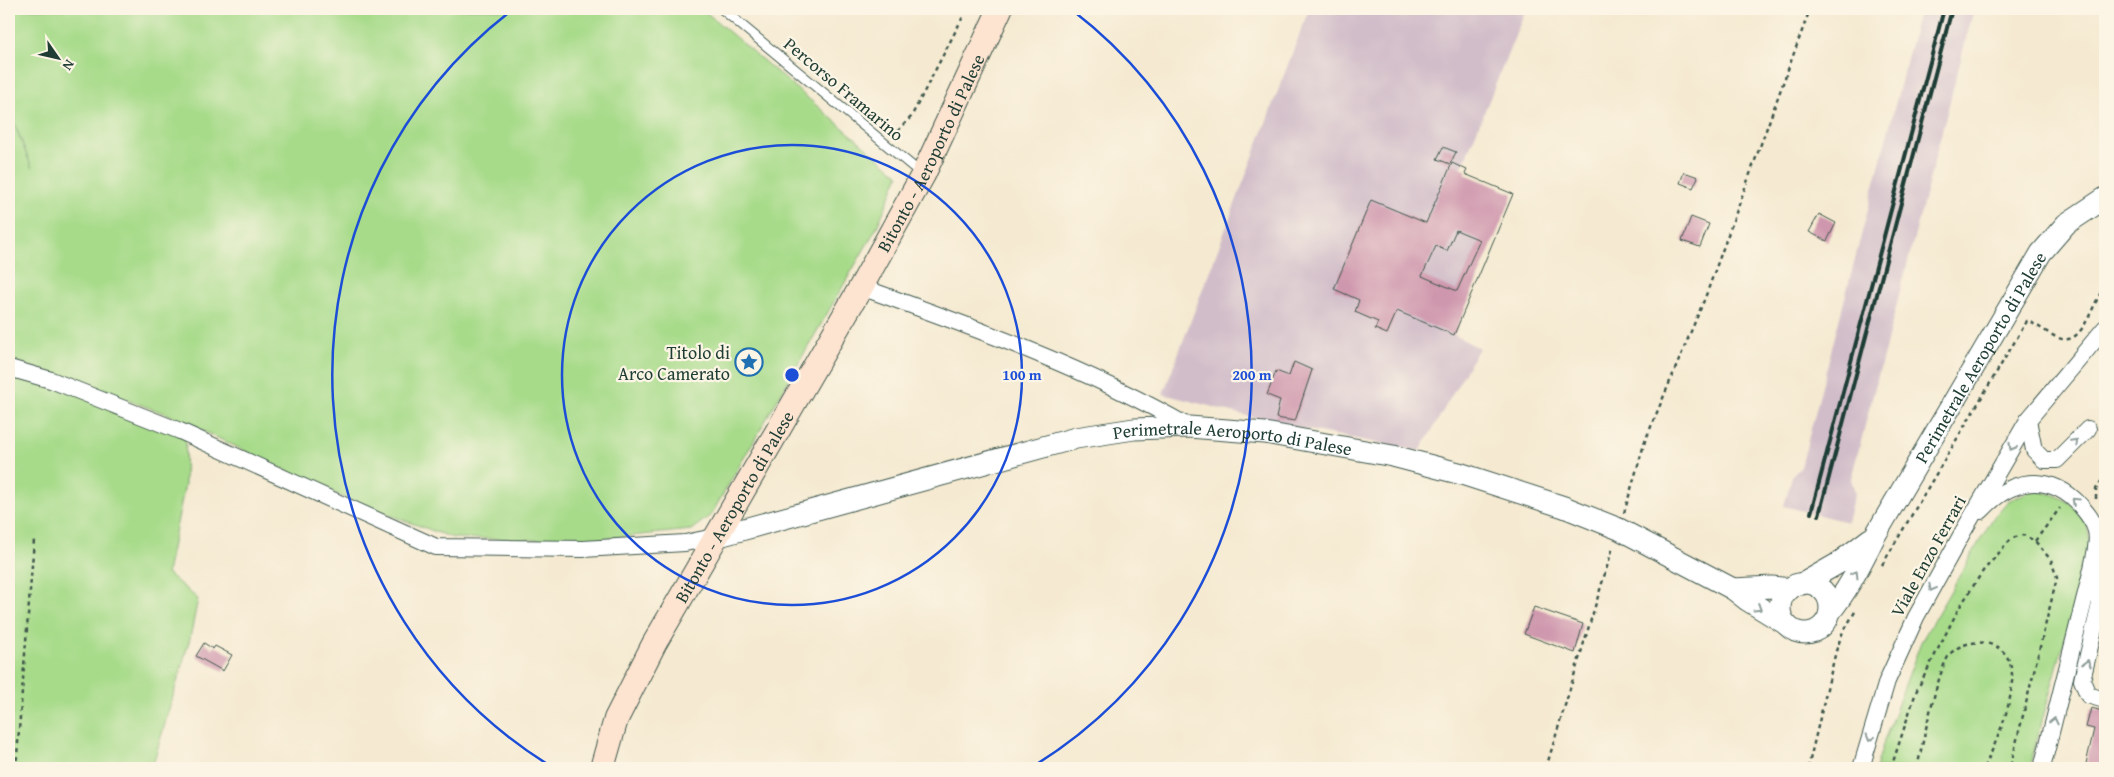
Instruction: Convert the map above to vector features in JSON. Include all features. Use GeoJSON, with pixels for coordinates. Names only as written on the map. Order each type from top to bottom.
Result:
{"type":"FeatureCollection","features":[{"type":"Feature","properties":{"kind":"main road","name":"Bitonto - Aeroporto di Palese"},"geometry":{"type":"LineString","coordinates":[[602,768],[620,711],[654,644],[719,536],[923,175],[1000,9]]}},
{"type":"Feature","properties":{"kind":"street","name":"Perimetrale Aeroporto di Palese"},"geometry":{"type":"LineString","coordinates":[[1830,612],[1839,601],[1876,534],[2042,253],[2066,224],[2105,198]]}},
{"type":"Feature","properties":{"kind":"street"},"geometry":{"type":"LineString","coordinates":[[861,287],[963,323],[1110,386],[1154,407],[1189,428]]}},
{"type":"Feature","properties":{"kind":"street"},"geometry":{"type":"LineString","coordinates":[[2061,380],[2105,328]]}},
{"type":"Feature","properties":{"kind":"street"},"geometry":{"type":"LineString","coordinates":[[2061,380],[2105,338]]}},
{"type":"Feature","properties":{"kind":"street"},"geometry":{"type":"LineString","coordinates":[[9,368],[51,380],[172,427],[436,547],[583,549],[685,543],[719,536]]}},
{"type":"Feature","properties":{"kind":"street","name":"Viale Enzo Ferrari"},"geometry":{"type":"LineString","coordinates":[[1861,768],[1887,681],[1916,617],[2028,420],[2061,380]]}},
{"type":"Feature","properties":{"kind":"street"},"geometry":{"type":"LineString","coordinates":[[2028,420],[2034,450],[2044,460],[2057,460],[2088,429]]}},
{"type":"Feature","properties":{"kind":"street","name":"Perimetrale Aeroporto di Palese"},"geometry":{"type":"LineString","coordinates":[[719,536],[1076,438],[1134,429],[1189,428],[1265,433],[1393,456],[1462,474],[1564,507],[1619,529],[1733,588],[1746,600],[1786,624]]}},
{"type":"Feature","properties":{"kind":"street"},"geometry":{"type":"LineString","coordinates":[[1964,530],[1988,503],[2004,489],[2034,483],[2050,484],[2074,499],[2088,514],[2096,530],[2100,562],[2100,604],[2082,680],[2088,695],[2102,699]]}},
{"type":"Feature","properties":{"kind":"street","name":"Perimetrale Aeroporto di Palese"},"geometry":{"type":"LineString","coordinates":[[1733,588],[1796,586],[1837,564],[1876,534]]}},
{"type":"Feature","properties":{"kind":"street"},"geometry":{"type":"LineString","coordinates":[[2042,768],[2097,544]]}},
{"type":"Feature","properties":{"kind":"street"},"geometry":{"type":"LineString","coordinates":[[1796,586],[1816,586],[1823,591],[1830,604],[1830,612],[1823,625],[1811,633],[1798,632],[1786,624],[1781,610],[1781,602],[1796,586]]}},
{"type":"Feature","properties":{"kind":"lane","name":"Percorso Framarino"},"geometry":{"type":"LineString","coordinates":[[722,9],[923,175]]}},
{"type":"Feature","properties":{"kind":"path"},"geometry":{"type":"LineString","coordinates":[[887,128],[894,135],[911,117],[967,9]]}},
{"type":"Feature","properties":{"kind":"path"},"geometry":{"type":"LineString","coordinates":[[1546,768],[1577,660],[1645,441],[1705,298],[1810,9]]}},
{"type":"Feature","properties":{"kind":"path"},"geometry":{"type":"LineString","coordinates":[[1879,570],[2027,320],[2063,339],[2071,338],[2080,331],[2101,291],[2105,288]]}},
{"type":"Feature","properties":{"kind":"path"},"geometry":{"type":"LineString","coordinates":[[2100,504],[2096,498],[2096,489],[2105,476]]}},
{"type":"Feature","properties":{"kind":"path"},"geometry":{"type":"LineString","coordinates":[[2035,541],[2064,503]]}},
{"type":"Feature","properties":{"kind":"path"},"geometry":{"type":"LineString","coordinates":[[1891,768],[1916,692],[1959,608],[1983,572],[2012,538],[2023,535],[2035,541],[2045,551],[2056,570],[2056,587],[2010,768]]}},
{"type":"Feature","properties":{"kind":"path"},"geometry":{"type":"LineString","coordinates":[[16,768],[34,540]]}},
{"type":"Feature","properties":{"kind":"path"},"geometry":{"type":"LineString","coordinates":[[1808,768],[1836,651],[1842,634],[1860,604]]}},
{"type":"Feature","properties":{"kind":"path"},"geometry":{"type":"LineString","coordinates":[[1917,768],[1941,676],[1950,655],[1966,644],[1980,642],[1991,644],[2006,652],[2011,660],[2012,670],[2005,717],[1984,768]]}},
{"type":"Feature","properties":{"kind":"shaded area"},"geometry":{"type":"Polygon","coordinates":[[[1309,9],[1526,9],[1460,172],[1513,194],[1454,335],[1479,348],[1420,451],[1282,425],[1163,394],[1309,9]]]}},
{"type":"Feature","properties":{"kind":"shaded area"},"geometry":{"type":"Polygon","coordinates":[[[1920,9],[1974,9],[1851,479],[1855,492],[1847,522],[1784,506],[1792,476],[1801,467],[1920,9]]]}},
{"type":"Feature","properties":{"kind":"green space"},"geometry":{"type":"Polygon","coordinates":[[[9,9],[702,9],[899,175],[877,227],[711,515],[691,530],[582,541],[453,538],[353,502],[167,414],[9,359],[9,111],[32,168],[9,109],[9,9]]]}},
{"type":"Feature","properties":{"kind":"green space"},"geometry":{"type":"Polygon","coordinates":[[[9,364],[186,428],[185,484],[167,573],[198,599],[190,638],[152,768],[9,768],[9,364]]]}},
{"type":"Feature","properties":{"kind":"green space"},"geometry":{"type":"Polygon","coordinates":[[[2030,491],[2057,496],[2072,505],[2078,511],[2087,527],[2089,539],[2087,559],[2029,768],[1876,768],[1884,741],[1921,642],[1993,518],[2008,501],[2030,491]]]}},
{"type":"Feature","properties":{"kind":"building"},"geometry":{"type":"Polygon","coordinates":[[[1443,147],[1456,152],[1450,164],[1437,159],[1443,147]]]}},
{"type":"Feature","properties":{"kind":"building"},"geometry":{"type":"Polygon","coordinates":[[[1452,163],[1467,170],[1465,174],[1513,194],[1454,335],[1397,311],[1387,334],[1375,329],[1378,322],[1355,312],[1359,300],[1334,289],[1371,200],[1426,223],[1452,163]],[[1456,230],[1447,251],[1436,246],[1422,276],[1457,291],[1480,240],[1456,230]]]}},
{"type":"Feature","properties":{"kind":"building"},"geometry":{"type":"Polygon","coordinates":[[[1684,172],[1698,177],[1693,188],[1680,183],[1684,172]]]}},
{"type":"Feature","properties":{"kind":"building"},"geometry":{"type":"Polygon","coordinates":[[[1819,214],[1836,223],[1827,241],[1809,232],[1819,214]]]}},
{"type":"Feature","properties":{"kind":"building"},"geometry":{"type":"Polygon","coordinates":[[[1691,217],[1709,224],[1700,247],[1682,241],[1691,217]]]}},
{"type":"Feature","properties":{"kind":"building"},"geometry":{"type":"Polygon","coordinates":[[[1294,362],[1312,370],[1295,421],[1276,418],[1280,400],[1267,395],[1276,371],[1289,376],[1294,362]]]}},
{"type":"Feature","properties":{"kind":"building"},"geometry":{"type":"Polygon","coordinates":[[[1534,607],[1583,624],[1575,653],[1524,634],[1534,607]]]}},
{"type":"Feature","properties":{"kind":"building"},"geometry":{"type":"Polygon","coordinates":[[[204,643],[213,649],[215,646],[232,655],[223,671],[196,656],[204,643]]]}},
{"type":"Feature","properties":{"kind":"building"},"geometry":{"type":"Polygon","coordinates":[[[2091,708],[2099,710],[2105,708],[2105,768],[2085,768],[2094,729],[2086,727],[2091,708]]]}},
{"type":"Feature","properties":{"kind":"railway"},"geometry":{"type":"LineString","coordinates":[[1811,513],[1944,9]]}},
{"type":"Feature","properties":{"kind":"railway"},"geometry":{"type":"LineString","coordinates":[[1819,515],[1952,9]]}},
{"type":"Feature","properties":{"kind":"place","name":"Titolo di Arco Camerato"},"geometry":{"type":"Point","coordinates":[749,362]}}]}
